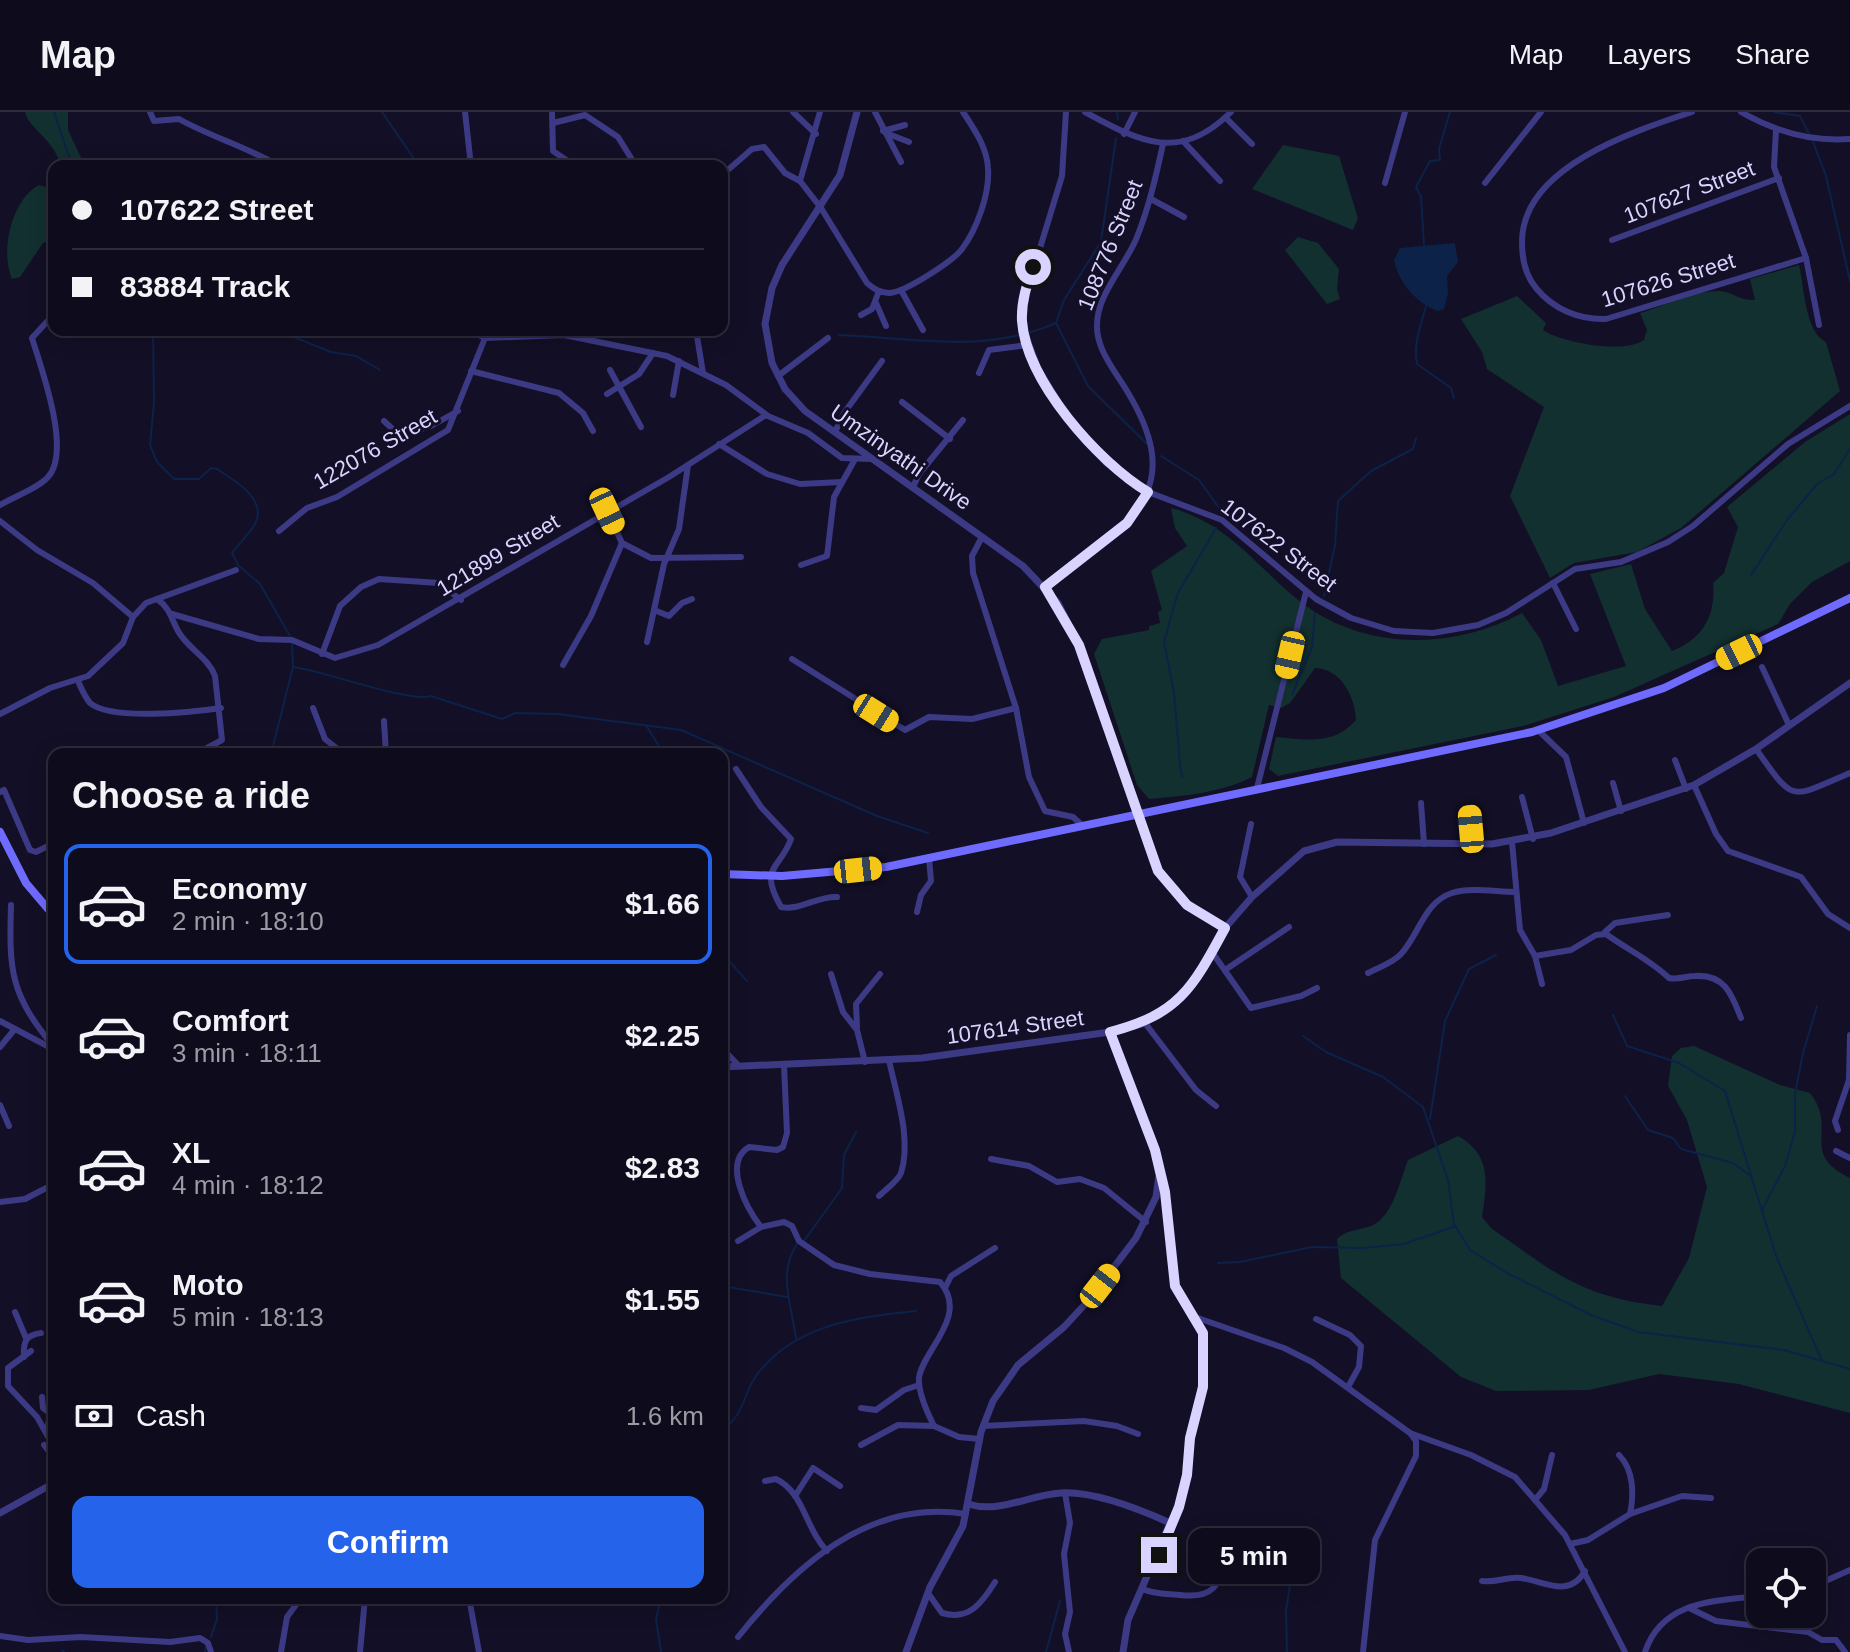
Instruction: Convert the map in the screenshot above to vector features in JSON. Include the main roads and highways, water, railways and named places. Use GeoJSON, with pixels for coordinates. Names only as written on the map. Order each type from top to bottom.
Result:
{"type":"FeatureCollection","features":[{"type":"Feature","properties":{"kind":"main road"},"geometry":{"type":"LineString","coordinates":[[728,874],[829,873],[929,858],[1538,730],[1603,711],[1664,688],[1850,598]]}},
{"type":"Feature","properties":{"kind":"main road"},"geometry":{"type":"LineString","coordinates":[[0,832],[26,883],[48,909]]}},
{"type":"Feature","properties":{"kind":"water"},"geometry":{"type":"Polygon","coordinates":[[[1455,243],[1458,262],[1447,276],[1448,294],[1444,309],[1438,311],[1410,291],[1394,260],[1400,248],[1455,243]]]}},
{"type":"Feature","properties":{"kind":"waterway"},"geometry":{"type":"LineString","coordinates":[[54,112],[70,160]]}},
{"type":"Feature","properties":{"kind":"waterway"},"geometry":{"type":"LineString","coordinates":[[382,112],[415,160]]}},
{"type":"Feature","properties":{"kind":"waterway"},"geometry":{"type":"LineString","coordinates":[[1117,112],[1118,119]]}},
{"type":"Feature","properties":{"kind":"waterway"},"geometry":{"type":"LineString","coordinates":[[1424,245],[1421,197],[1416,187],[1430,161],[1440,160],[1439,149],[1450,112]]}},
{"type":"Feature","properties":{"kind":"waterway"},"geometry":{"type":"LineString","coordinates":[[1774,112],[1800,116],[1809,134]]}},
{"type":"Feature","properties":{"kind":"waterway"},"geometry":{"type":"LineString","coordinates":[[1116,138],[1101,242],[1064,300],[1056,323],[1088,386],[1147,444]]}},
{"type":"Feature","properties":{"kind":"waterway"},"geometry":{"type":"LineString","coordinates":[[1812,139],[1826,176],[1850,281]]}},
{"type":"Feature","properties":{"kind":"waterway"},"geometry":{"type":"LineString","coordinates":[[1426,306],[1417,342],[1417,364],[1451,388],[1454,398]]}},
{"type":"Feature","properties":{"kind":"waterway"},"geometry":{"type":"LineString","coordinates":[[839,335],[921,341],[976,341],[1029,333],[1056,323]]}},
{"type":"Feature","properties":{"kind":"waterway"},"geometry":{"type":"LineString","coordinates":[[153,336],[154,403],[150,445],[157,462],[174,479],[199,479],[211,468],[217,469],[253,498],[257,505],[256,522],[232,553],[238,565],[260,584],[290,636]]}},
{"type":"Feature","properties":{"kind":"waterway"},"geometry":{"type":"LineString","coordinates":[[291,336],[331,352],[356,356],[380,370]]}},
{"type":"Feature","properties":{"kind":"waterway"},"geometry":{"type":"LineString","coordinates":[[1324,596],[1335,545],[1338,501],[1371,471],[1413,449],[1416,438]]}},
{"type":"Feature","properties":{"kind":"waterway"},"geometry":{"type":"LineString","coordinates":[[1751,575],[1787,520],[1817,484],[1834,474],[1850,449]]}},
{"type":"Feature","properties":{"kind":"waterway"},"geometry":{"type":"LineString","coordinates":[[1161,456],[1199,480],[1222,512]]}},
{"type":"Feature","properties":{"kind":"waterway"},"geometry":{"type":"LineString","coordinates":[[1169,623],[1178,593],[1216,528]]}},
{"type":"Feature","properties":{"kind":"waterway"},"geometry":{"type":"LineString","coordinates":[[1292,695],[1312,647],[1315,613]]}},
{"type":"Feature","properties":{"kind":"waterway"},"geometry":{"type":"LineString","coordinates":[[1169,625],[1164,642],[1174,693],[1180,764]]}},
{"type":"Feature","properties":{"kind":"waterway"},"geometry":{"type":"LineString","coordinates":[[273,748],[293,667],[292,643]]}},
{"type":"Feature","properties":{"kind":"waterway"},"geometry":{"type":"LineString","coordinates":[[293,667],[405,695],[431,696],[502,719],[515,713],[558,714],[681,730],[722,748]]}},
{"type":"Feature","properties":{"kind":"waterway"},"geometry":{"type":"LineString","coordinates":[[646,725],[660,748]]}},
{"type":"Feature","properties":{"kind":"waterway"},"geometry":{"type":"LineString","coordinates":[[728,751],[877,816],[928,833]]}},
{"type":"Feature","properties":{"kind":"waterway"},"geometry":{"type":"LineString","coordinates":[[1180,766],[1182,777]]}},
{"type":"Feature","properties":{"kind":"waterway"},"geometry":{"type":"LineString","coordinates":[[1430,1119],[1445,1021],[1469,969],[1496,955]]}},
{"type":"Feature","properties":{"kind":"waterway"},"geometry":{"type":"LineString","coordinates":[[728,960],[747,981]]}},
{"type":"Feature","properties":{"kind":"waterway"},"geometry":{"type":"LineString","coordinates":[[1762,1210],[1785,1166],[1795,1132],[1795,1094],[1817,1006]]}},
{"type":"Feature","properties":{"kind":"waterway"},"geometry":{"type":"LineString","coordinates":[[1613,1015],[1627,1046],[1679,1063],[1725,1091],[1776,1256],[1822,1361]]}},
{"type":"Feature","properties":{"kind":"waterway"},"geometry":{"type":"LineString","coordinates":[[1303,1036],[1326,1052],[1383,1077],[1423,1107],[1448,1180],[1454,1224],[1470,1250],[1507,1273],[1591,1315],[1638,1332],[1784,1350],[1850,1369]]}},
{"type":"Feature","properties":{"kind":"waterway"},"geometry":{"type":"LineString","coordinates":[[1625,1096],[1648,1130],[1673,1138],[1681,1149],[1733,1163],[1752,1177]]}},
{"type":"Feature","properties":{"kind":"waterway"},"geometry":{"type":"LineString","coordinates":[[804,1241],[842,1188],[844,1155],[856,1132]]}},
{"type":"Feature","properties":{"kind":"waterway"},"geometry":{"type":"LineString","coordinates":[[1218,1263],[1240,1262],[1312,1247],[1363,1248],[1404,1244],[1456,1226]]}},
{"type":"Feature","properties":{"kind":"waterway"},"geometry":{"type":"LineString","coordinates":[[796,1339],[787,1279],[791,1255],[797,1244]]}},
{"type":"Feature","properties":{"kind":"waterway"},"geometry":{"type":"LineString","coordinates":[[728,1287],[787,1297]]}},
{"type":"Feature","properties":{"kind":"waterway"},"geometry":{"type":"LineString","coordinates":[[728,1427],[740,1410],[756,1376],[788,1345],[849,1321],[916,1311]]}},
{"type":"Feature","properties":{"kind":"waterway"},"geometry":{"type":"LineString","coordinates":[[1287,1652],[1286,1611],[1291,1578]]}},
{"type":"Feature","properties":{"kind":"waterway"},"geometry":{"type":"LineString","coordinates":[[1046,1652],[1060,1601]]}},
{"type":"Feature","properties":{"kind":"waterway"},"geometry":{"type":"LineString","coordinates":[[211,1637],[217,1619],[216,1604]]}},
{"type":"Feature","properties":{"kind":"waterway"},"geometry":{"type":"LineString","coordinates":[[660,1604],[656,1619],[661,1652]]}},
{"type":"Feature","properties":{"kind":"waterway"},"geometry":{"type":"LineString","coordinates":[[205,1652],[206,1646]]}}]}
